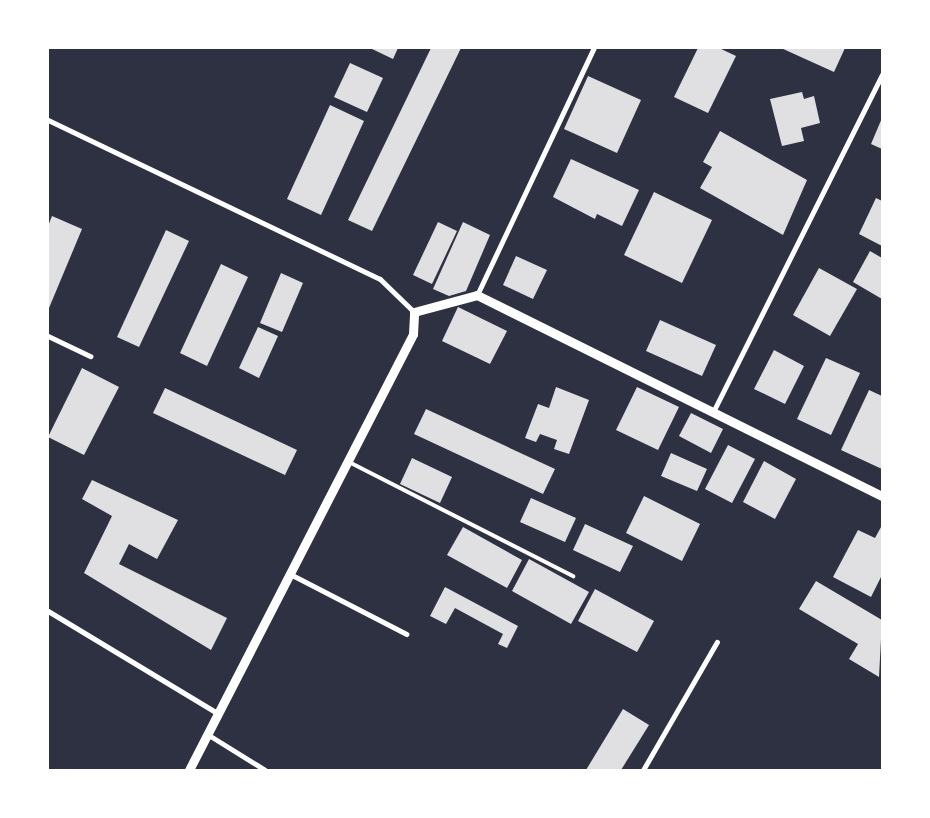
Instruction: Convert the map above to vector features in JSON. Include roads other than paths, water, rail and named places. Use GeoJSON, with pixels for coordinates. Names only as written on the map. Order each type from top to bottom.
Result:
{"type":"FeatureCollection","features":[{"type":"Feature","properties":{"kind":"street"},"geometry":{"type":"LineString","coordinates":[[477,295],[594,48]]}},
{"type":"Feature","properties":{"kind":"street"},"geometry":{"type":"LineString","coordinates":[[713,412],[882,74]]}},
{"type":"Feature","properties":{"kind":"street"},"geometry":{"type":"LineString","coordinates":[[48,120],[380,279],[414,312],[413,334],[189,770]]}},
{"type":"Feature","properties":{"kind":"street"},"geometry":{"type":"LineString","coordinates":[[414,312],[477,295],[882,496]]}},
{"type":"Feature","properties":{"kind":"street"},"geometry":{"type":"LineString","coordinates":[[48,336],[90,356]]}},
{"type":"Feature","properties":{"kind":"street"},"geometry":{"type":"LineString","coordinates":[[290,574],[406,634]]}},
{"type":"Feature","properties":{"kind":"street"},"geometry":{"type":"LineString","coordinates":[[48,611],[217,713]]}},
{"type":"Feature","properties":{"kind":"street"},"geometry":{"type":"LineString","coordinates":[[643,770],[717,642]]}},
{"type":"Feature","properties":{"kind":"street"},"geometry":{"type":"LineString","coordinates":[[207,734],[264,770]]}},
{"type":"Feature","properties":{"kind":"lane"},"geometry":{"type":"LineString","coordinates":[[347,461],[573,576]]}}]}
